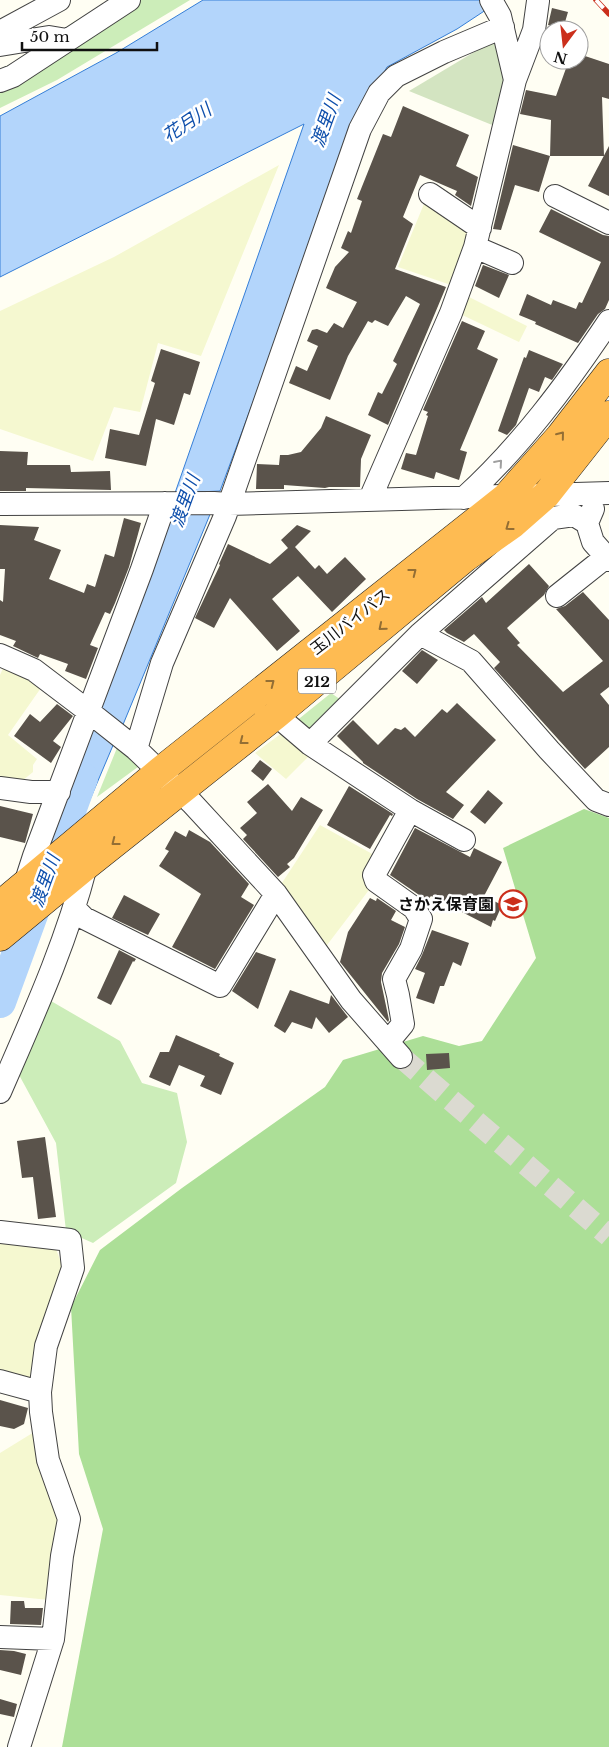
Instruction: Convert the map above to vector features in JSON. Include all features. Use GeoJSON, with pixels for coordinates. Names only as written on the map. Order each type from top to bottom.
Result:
{"type":"FeatureCollection","features":[{"type":"Feature","properties":{"kind":"highway","name":"玉川バイパス"},"geometry":{"type":"LineString","coordinates":[[4,923],[25,884],[160,771],[506,497],[560,436],[608,374]]}},
{"type":"Feature","properties":{"kind":"highway","name":"玉川バイパス"},"geometry":{"type":"LineString","coordinates":[[4,923],[86,866],[276,715],[465,558],[513,524],[546,495],[609,415]]}},
{"type":"Feature","properties":{"kind":"street"},"geometry":{"type":"LineString","coordinates":[[0,32],[59,0]]}},
{"type":"Feature","properties":{"kind":"street"},"geometry":{"type":"LineString","coordinates":[[0,81],[13,76],[129,0]]}},
{"type":"Feature","properties":{"kind":"street"},"geometry":{"type":"LineString","coordinates":[[370,499],[454,305],[478,237],[515,80],[534,30],[538,1]]}},
{"type":"Feature","properties":{"kind":"street"},"geometry":{"type":"LineString","coordinates":[[136,749],[162,663],[360,129],[379,93],[396,76],[444,52],[498,14],[515,80]]}},
{"type":"Feature","properties":{"kind":"street"},"geometry":{"type":"LineString","coordinates":[[0,45],[50,37],[67,40]]}},
{"type":"Feature","properties":{"kind":"street"},"geometry":{"type":"LineString","coordinates":[[430,194],[478,237],[512,263]]}},
{"type":"Feature","properties":{"kind":"street"},"geometry":{"type":"LineString","coordinates":[[555,196],[609,223]]}},
{"type":"Feature","properties":{"kind":"street"},"geometry":{"type":"LineString","coordinates":[[464,498],[484,479],[532,425],[605,334]]}},
{"type":"Feature","properties":{"kind":"street"},"geometry":{"type":"LineString","coordinates":[[0,504],[222,504],[506,497],[608,491]]}},
{"type":"Feature","properties":{"kind":"street"},"geometry":{"type":"LineString","coordinates":[[557,596],[608,559],[593,542],[587,523],[594,506],[608,491]]}},
{"type":"Feature","properties":{"kind":"street"},"geometry":{"type":"LineString","coordinates":[[25,884],[165,503]]}},
{"type":"Feature","properties":{"kind":"street"},"geometry":{"type":"LineString","coordinates":[[310,744],[420,634],[553,518],[574,515],[587,523]]}},
{"type":"Feature","properties":{"kind":"street"},"geometry":{"type":"LineString","coordinates":[[420,634],[471,661],[549,750],[596,800],[609,805]]}},
{"type":"Feature","properties":{"kind":"street"},"geometry":{"type":"LineString","coordinates":[[0,655],[34,670],[136,749],[180,791],[276,894],[351,1000],[394,1050],[403,1024],[394,979],[411,949],[422,919],[414,908],[376,881],[374,874],[410,810]]}},
{"type":"Feature","properties":{"kind":"street"},"geometry":{"type":"LineString","coordinates":[[276,715],[310,744],[410,810],[464,840]]}},
{"type":"Feature","properties":{"kind":"street"},"geometry":{"type":"LineString","coordinates":[[0,788],[31,792],[59,792]]}},
{"type":"Feature","properties":{"kind":"street"},"geometry":{"type":"LineString","coordinates":[[0,1092],[46,984],[75,909],[86,866]]}},
{"type":"Feature","properties":{"kind":"street"},"geometry":{"type":"LineString","coordinates":[[75,909],[84,918],[220,986],[276,894]]}},
{"type":"Feature","properties":{"kind":"street"},"geometry":{"type":"LineString","coordinates":[[0,1232],[70,1240],[73,1268],[46,1346],[40,1392],[48,1460],[69,1519],[62,1556],[53,1639],[19,1747]]}},
{"type":"Feature","properties":{"kind":"street"},"geometry":{"type":"LineString","coordinates":[[0,1381],[40,1392]]}},
{"type":"Feature","properties":{"kind":"street"},"geometry":{"type":"LineString","coordinates":[[0,1636],[53,1639]]}},
{"type":"Feature","properties":{"kind":"green space"},"geometry":{"type":"Polygon","coordinates":[[[118,0],[190,0],[57,80],[0,108],[0,69],[19,60],[75,21],[118,0]]]}},
{"type":"Feature","properties":{"kind":"green space"},"geometry":{"type":"Polygon","coordinates":[[[496,39],[507,81],[497,127],[409,91],[496,39]]]}},
{"type":"Feature","properties":{"kind":"green space"},"geometry":{"type":"Polygon","coordinates":[[[279,165],[201,356],[158,343],[140,412],[114,407],[93,461],[0,429],[0,311],[114,257],[279,165]]]}},
{"type":"Feature","properties":{"kind":"green space"},"geometry":{"type":"Polygon","coordinates":[[[426,199],[473,230],[454,286],[398,267],[426,199]]]}},
{"type":"Feature","properties":{"kind":"green space"},"geometry":{"type":"Polygon","coordinates":[[[463,294],[527,326],[519,342],[456,312],[463,294]]]}},
{"type":"Feature","properties":{"kind":"green space"},"geometry":{"type":"Polygon","coordinates":[[[5,664],[43,685],[8,735],[37,759],[33,765],[33,772],[17,785],[0,782],[0,675],[5,664]]]}},
{"type":"Feature","properties":{"kind":"green space"},"geometry":{"type":"Polygon","coordinates":[[[331,693],[344,702],[310,736],[295,722],[331,693]]]}},
{"type":"Feature","properties":{"kind":"green space"},"geometry":{"type":"Polygon","coordinates":[[[286,730],[314,751],[286,779],[255,753],[286,730]]]}},
{"type":"Feature","properties":{"kind":"green space"},"geometry":{"type":"Polygon","coordinates":[[[119,743],[142,764],[97,797],[119,743]]]}},
{"type":"Feature","properties":{"kind":"green space"},"geometry":{"type":"Polygon","coordinates":[[[584,809],[609,818],[609,1747],[62,1747],[103,1529],[79,1454],[71,1307],[100,1250],[182,1188],[325,1087],[343,1060],[423,1036],[459,1046],[482,1041],[536,958],[503,848],[584,809]]]}},
{"type":"Feature","properties":{"kind":"green space"},"geometry":{"type":"Polygon","coordinates":[[[320,825],[376,856],[372,886],[324,949],[278,889],[320,825]]]}},
{"type":"Feature","properties":{"kind":"green space"},"geometry":{"type":"Polygon","coordinates":[[[51,1001],[120,1041],[142,1083],[177,1093],[187,1142],[176,1183],[93,1243],[66,1231],[56,1143],[18,1073],[51,1001]]]}},
{"type":"Feature","properties":{"kind":"green space"},"geometry":{"type":"Polygon","coordinates":[[[0,1237],[54,1244],[64,1270],[30,1383],[0,1374],[0,1237]]]}},
{"type":"Feature","properties":{"kind":"green space"},"geometry":{"type":"Polygon","coordinates":[[[52,1421],[64,1516],[49,1600],[0,1595],[0,1453],[52,1421]]]}},
{"type":"Feature","properties":{"kind":"water","name":"花月川"},"geometry":{"type":"Polygon","coordinates":[[[203,0],[501,0],[457,29],[387,67],[356,125],[220,491],[175,493],[304,124],[0,277],[0,116],[116,53],[203,0]]]}},
{"type":"Feature","properties":{"kind":"water"},"geometry":{"type":"Polygon","coordinates":[[[211,512],[122,727],[98,706],[167,514],[211,512]]]}},
{"type":"Feature","properties":{"kind":"water"},"geometry":{"type":"Polygon","coordinates":[[[93,725],[114,743],[89,802],[59,826],[93,725]]]}},
{"type":"Feature","properties":{"kind":"building"},"geometry":{"type":"Polygon","coordinates":[[[552,8],[568,12],[566,20],[549,20],[552,8]]]}},
{"type":"Feature","properties":{"kind":"building"},"geometry":{"type":"Polygon","coordinates":[[[589,57],[609,64],[609,99],[602,97],[604,156],[550,156],[551,120],[520,114],[526,90],[556,96],[565,70],[589,70],[589,57]]]}},
{"type":"Feature","properties":{"kind":"building"},"geometry":{"type":"Polygon","coordinates":[[[403,106],[469,135],[456,166],[478,177],[471,206],[455,195],[457,191],[420,175],[403,217],[413,224],[395,269],[446,287],[388,425],[368,415],[378,392],[382,394],[397,364],[393,361],[420,304],[406,296],[388,326],[375,320],[372,323],[368,321],[348,356],[330,400],[289,383],[296,366],[307,371],[318,346],[307,341],[312,330],[317,329],[327,333],[334,323],[343,328],[357,302],[326,288],[335,267],[349,252],[341,248],[348,231],[351,233],[362,201],[357,199],[383,134],[391,137],[403,106]]]}},
{"type":"Feature","properties":{"kind":"building"},"geometry":{"type":"Polygon","coordinates":[[[513,145],[550,156],[539,192],[515,185],[501,230],[493,229],[513,145]]]}},
{"type":"Feature","properties":{"kind":"building"},"geometry":{"type":"Polygon","coordinates":[[[609,146],[609,196],[588,186],[609,146]]]}},
{"type":"Feature","properties":{"kind":"building"},"geometry":{"type":"Polygon","coordinates":[[[551,209],[603,235],[609,236],[609,300],[605,309],[598,314],[578,343],[519,315],[527,294],[551,305],[553,300],[576,309],[579,302],[582,303],[601,262],[539,232],[551,209]]]}},
{"type":"Feature","properties":{"kind":"building"},"geometry":{"type":"Polygon","coordinates":[[[483,265],[509,275],[499,298],[475,286],[483,265]]]}},
{"type":"Feature","properties":{"kind":"building"},"geometry":{"type":"Polygon","coordinates":[[[462,321],[485,331],[477,349],[498,359],[460,450],[467,452],[459,480],[436,472],[434,479],[401,469],[406,453],[416,455],[428,416],[426,415],[428,412],[423,410],[462,321]]]}},
{"type":"Feature","properties":{"kind":"building"},"geometry":{"type":"Polygon","coordinates":[[[161,349],[200,362],[190,395],[184,393],[174,425],[156,419],[146,466],[105,458],[110,429],[139,435],[155,383],[151,381],[161,349]]]}},
{"type":"Feature","properties":{"kind":"building"},"geometry":{"type":"Polygon","coordinates":[[[529,350],[563,364],[552,380],[545,377],[539,392],[529,388],[516,425],[507,435],[498,431],[524,357],[526,358],[529,350]]]}},
{"type":"Feature","properties":{"kind":"building"},"geometry":{"type":"Polygon","coordinates":[[[326,416],[371,435],[361,459],[360,487],[325,488],[284,485],[284,489],[256,489],[257,464],[279,465],[280,455],[301,452],[321,428],[326,416]]]}},
{"type":"Feature","properties":{"kind":"building"},"geometry":{"type":"Polygon","coordinates":[[[0,451],[28,452],[27,465],[70,465],[71,472],[110,471],[111,490],[26,488],[26,491],[0,491],[0,451]]]}},
{"type":"Feature","properties":{"kind":"building"},"geometry":{"type":"Polygon","coordinates":[[[124,518],[141,523],[129,567],[115,603],[110,614],[105,612],[90,645],[98,648],[86,679],[65,671],[68,664],[40,654],[38,658],[13,646],[16,641],[0,635],[0,600],[3,602],[5,569],[0,569],[0,525],[39,527],[34,540],[61,550],[49,579],[84,593],[87,584],[95,587],[105,554],[114,557],[124,518]]]}},
{"type":"Feature","properties":{"kind":"building"},"geometry":{"type":"Polygon","coordinates":[[[297,525],[311,531],[295,547],[315,569],[319,565],[327,574],[345,557],[366,579],[332,612],[298,576],[272,599],[300,631],[277,651],[230,598],[214,628],[195,618],[228,544],[270,564],[288,548],[281,540],[297,525]]]}},
{"type":"Feature","properties":{"kind":"building"},"geometry":{"type":"Polygon","coordinates":[[[529,564],[549,586],[544,595],[507,628],[520,643],[517,645],[563,692],[603,661],[556,609],[565,606],[583,592],[609,620],[609,687],[600,694],[609,705],[609,747],[585,769],[494,668],[500,662],[474,634],[464,642],[444,630],[482,597],[486,603],[529,564]]]}},
{"type":"Feature","properties":{"kind":"building"},"geometry":{"type":"Polygon","coordinates":[[[422,650],[438,660],[417,684],[402,671],[422,650]]]}},
{"type":"Feature","properties":{"kind":"building"},"geometry":{"type":"Polygon","coordinates":[[[457,703],[496,740],[446,792],[464,805],[453,819],[417,799],[363,763],[337,736],[353,720],[378,745],[395,728],[401,730],[405,727],[415,737],[442,709],[447,713],[457,703]]]}},
{"type":"Feature","properties":{"kind":"building"},"geometry":{"type":"Polygon","coordinates":[[[57,704],[73,716],[53,741],[61,747],[51,763],[14,736],[30,714],[40,722],[57,704]]]}},
{"type":"Feature","properties":{"kind":"building"},"geometry":{"type":"Polygon","coordinates":[[[260,760],[272,769],[263,781],[251,771],[260,760]]]}},
{"type":"Feature","properties":{"kind":"building"},"geometry":{"type":"Polygon","coordinates":[[[268,784],[292,811],[301,797],[323,810],[294,858],[287,864],[290,867],[278,877],[243,839],[247,835],[240,828],[257,813],[247,802],[268,784]]]}},
{"type":"Feature","properties":{"kind":"building"},"geometry":{"type":"Polygon","coordinates":[[[349,786],[393,814],[392,816],[390,815],[370,849],[327,825],[349,786]]]}},
{"type":"Feature","properties":{"kind":"building"},"geometry":{"type":"Polygon","coordinates":[[[488,790],[503,803],[485,824],[470,812],[488,790]]]}},
{"type":"Feature","properties":{"kind":"building"},"geometry":{"type":"Polygon","coordinates":[[[0,806],[33,814],[25,843],[0,837],[0,806]]]}},
{"type":"Feature","properties":{"kind":"building"},"geometry":{"type":"Polygon","coordinates":[[[415,828],[470,857],[474,848],[502,862],[484,896],[502,905],[491,927],[431,896],[426,902],[422,897],[390,875],[415,828]]]}},
{"type":"Feature","properties":{"kind":"building"},"geometry":{"type":"Polygon","coordinates":[[[189,830],[210,842],[249,884],[241,897],[254,905],[215,969],[172,947],[201,894],[159,866],[169,851],[165,849],[175,831],[186,837],[189,830]]]}},
{"type":"Feature","properties":{"kind":"building"},"geometry":{"type":"Polygon","coordinates":[[[124,895],[160,914],[148,935],[112,918],[124,895]]]}},
{"type":"Feature","properties":{"kind":"building"},"geometry":{"type":"Polygon","coordinates":[[[370,898],[376,901],[377,898],[396,911],[391,920],[405,927],[399,944],[382,973],[381,982],[388,1022],[340,962],[348,932],[370,898]]]}},
{"type":"Feature","properties":{"kind":"building"},"geometry":{"type":"Polygon","coordinates":[[[432,930],[469,943],[461,966],[453,962],[444,986],[440,986],[434,1004],[416,998],[425,973],[415,969],[432,930]]]}},
{"type":"Feature","properties":{"kind":"building"},"geometry":{"type":"Polygon","coordinates":[[[119,950],[136,959],[133,961],[111,1005],[97,998],[119,950]]]}},
{"type":"Feature","properties":{"kind":"building"},"geometry":{"type":"Polygon","coordinates":[[[256,952],[276,959],[258,1009],[232,991],[256,952]]]}},
{"type":"Feature","properties":{"kind":"building"},"geometry":{"type":"Polygon","coordinates":[[[290,990],[329,1004],[331,995],[348,1017],[329,1033],[316,1017],[312,1029],[292,1022],[285,1033],[274,1026],[290,990]]]}},
{"type":"Feature","properties":{"kind":"building"},"geometry":{"type":"Polygon","coordinates":[[[176,1035],[220,1054],[219,1056],[234,1063],[221,1095],[200,1086],[205,1076],[179,1065],[170,1086],[149,1077],[160,1052],[169,1052],[176,1035]]]}},
{"type":"Feature","properties":{"kind":"building"},"geometry":{"type":"Polygon","coordinates":[[[449,1053],[450,1068],[427,1070],[426,1054],[449,1053]]]}},
{"type":"Feature","properties":{"kind":"building"},"geometry":{"type":"Polygon","coordinates":[[[45,1137],[56,1217],[38,1219],[33,1177],[22,1178],[17,1141],[45,1137]]]}},
{"type":"Feature","properties":{"kind":"building"},"geometry":{"type":"Polygon","coordinates":[[[0,1400],[28,1408],[24,1424],[14,1429],[0,1426],[0,1400]]]}},
{"type":"Feature","properties":{"kind":"building"},"geometry":{"type":"Polygon","coordinates":[[[11,1601],[24,1601],[25,1608],[43,1608],[41,1625],[10,1624],[11,1601]]]}},
{"type":"Feature","properties":{"kind":"building"},"geometry":{"type":"Polygon","coordinates":[[[0,1650],[26,1654],[21,1675],[0,1670],[0,1650]]]}},
{"type":"Feature","properties":{"kind":"building"},"geometry":{"type":"Polygon","coordinates":[[[0,1699],[17,1704],[14,1717],[0,1714],[0,1699]]]}},
{"type":"Feature","properties":{"kind":"waterway","name":"渡里川"},"geometry":{"type":"LineString","coordinates":[[0,1002],[82,778]]}},
{"type":"Feature","properties":{"kind":"tunnel"},"geometry":{"type":"LineString","coordinates":[[401,1057],[609,1236]]}},
{"type":"Feature","properties":{"kind":"railway"},"geometry":{"type":"LineString","coordinates":[[596,0],[609,14]]}},
{"type":"Feature","properties":{"kind":"place","name":"さかえ保育園"},"geometry":{"type":"Point","coordinates":[513,904]}}]}
